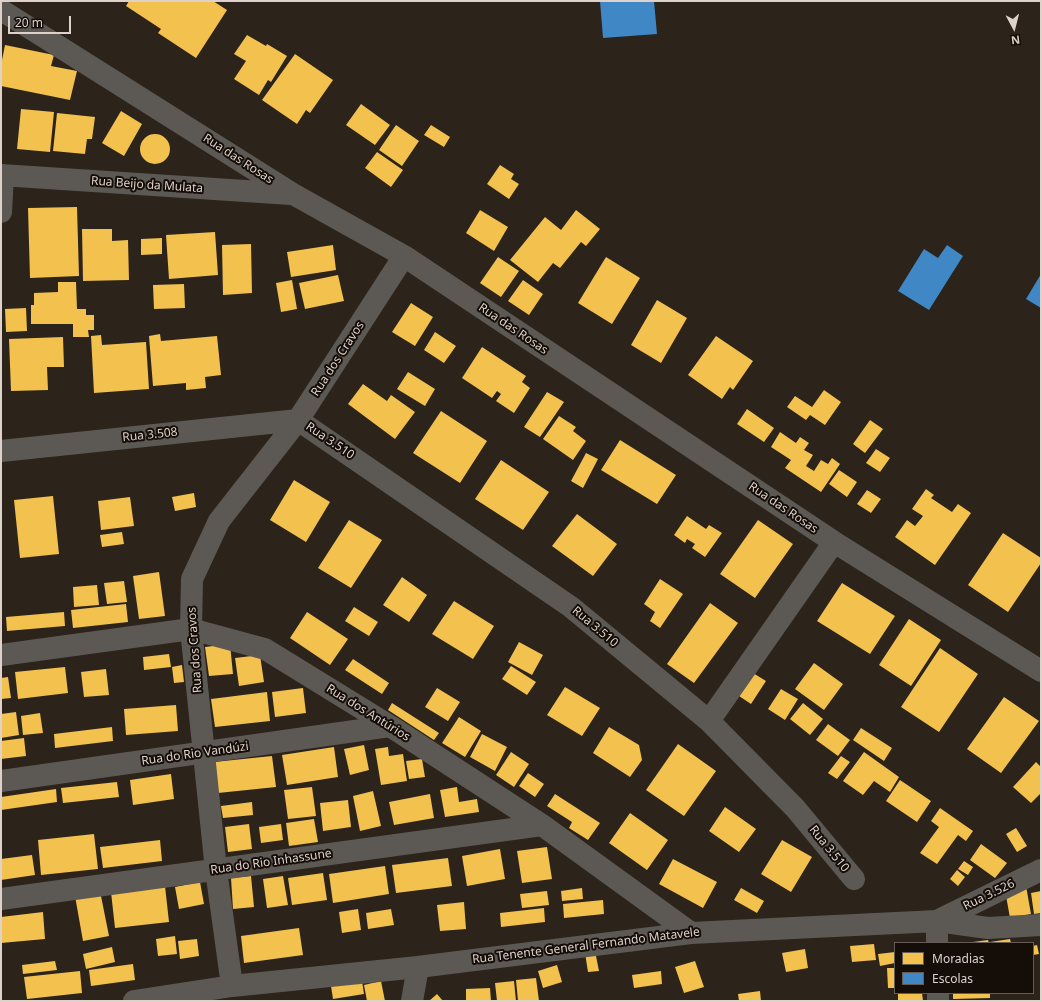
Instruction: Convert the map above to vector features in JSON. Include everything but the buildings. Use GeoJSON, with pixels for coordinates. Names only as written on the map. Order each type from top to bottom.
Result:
{"type":"FeatureCollection","features":[{"type":"Feature","properties":{"kind":"street","name":"Rua das Rosas"},"geometry":{"type":"LineString","coordinates":[[1,10],[293,194],[404,256],[834,542],[1041,671]]}},
{"type":"Feature","properties":{"kind":"street","name":"Rua Beijo da Mulata"},"geometry":{"type":"LineString","coordinates":[[2,175],[293,194]]}},
{"type":"Feature","properties":{"kind":"street"},"geometry":{"type":"LineString","coordinates":[[1,212],[2,175]]}},
{"type":"Feature","properties":{"kind":"street","name":"Rua dos Cravos"},"geometry":{"type":"LineString","coordinates":[[232,986],[216,870],[191,629],[192,579],[219,521],[298,420],[404,256]]}},
{"type":"Feature","properties":{"kind":"street","name":"Rua 3.508"},"geometry":{"type":"LineString","coordinates":[[1,451],[298,420]]}},
{"type":"Feature","properties":{"kind":"street","name":"Rua 3.510"},"geometry":{"type":"LineString","coordinates":[[298,420],[571,607],[710,721],[795,808],[854,879]]}},
{"type":"Feature","properties":{"kind":"street"},"geometry":{"type":"LineString","coordinates":[[710,721],[834,542]]}},
{"type":"Feature","properties":{"kind":"street","name":"Rua dos Antúrios"},"geometry":{"type":"LineString","coordinates":[[1,655],[191,629],[265,649],[390,726],[542,825],[691,932]]}},
{"type":"Feature","properties":{"kind":"street","name":"Rua do Rio Vandúzi"},"geometry":{"type":"LineString","coordinates":[[1,781],[390,726]]}},
{"type":"Feature","properties":{"kind":"street","name":"Rua do Rio Inhassune"},"geometry":{"type":"LineString","coordinates":[[1,899],[542,825]]}},
{"type":"Feature","properties":{"kind":"street","name":"Rua 3.526"},"geometry":{"type":"LineString","coordinates":[[937,921],[1041,870]]}},
{"type":"Feature","properties":{"kind":"street"},"geometry":{"type":"LineString","coordinates":[[937,921],[938,942]]}},
{"type":"Feature","properties":{"kind":"street","name":"Rua Tenente General Fernando Matavele"},"geometry":{"type":"LineString","coordinates":[[134,1001],[232,986],[418,967],[691,932],[937,921],[988,928],[1041,925]]}},
{"type":"Feature","properties":{"kind":"street"},"geometry":{"type":"LineString","coordinates":[[412,1001],[418,967]]}}]}
